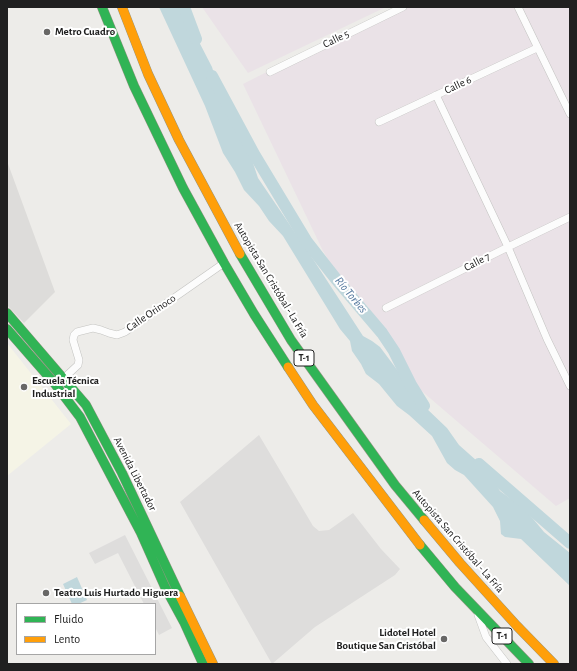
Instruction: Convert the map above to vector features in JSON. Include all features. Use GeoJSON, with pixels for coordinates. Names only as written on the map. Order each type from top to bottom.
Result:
{"type":"FeatureCollection","features":[{"type":"Feature","properties":{"kind":"main road","name":"T-1"},"geometry":{"type":"LineString","coordinates":[[102,7],[134,86],[183,188],[254,314],[312,405],[414,538],[474,607],[529,664]]}},
{"type":"Feature","properties":{"kind":"main road","name":"Autopista San Cristóbal - La Fría"},"geometry":{"type":"LineString","coordinates":[[122,7],[148,74],[179,140],[228,233],[291,340],[395,485],[460,563],[554,664]]}},
{"type":"Feature","properties":{"kind":"main road","name":"Avenida Libertador"},"geometry":{"type":"LineString","coordinates":[[7,312],[86,405],[122,473],[213,664]]}},
{"type":"Feature","properties":{"kind":"main road","name":"Avenida Libertador"},"geometry":{"type":"LineString","coordinates":[[7,329],[10,340],[55,384],[84,424],[141,533],[203,664]]}},
{"type":"Feature","properties":{"kind":"street","name":"Calle 5"},"geometry":{"type":"LineString","coordinates":[[270,72],[403,7]]}},
{"type":"Feature","properties":{"kind":"street"},"geometry":{"type":"LineString","coordinates":[[518,7],[570,114]]}},
{"type":"Feature","properties":{"kind":"street","name":"Calle 6"},"geometry":{"type":"LineString","coordinates":[[379,122],[537,48]]}},
{"type":"Feature","properties":{"kind":"street"},"geometry":{"type":"LineString","coordinates":[[436,95],[508,247],[547,339],[570,386]]}},
{"type":"Feature","properties":{"kind":"street","name":"Calle 7"},"geometry":{"type":"LineString","coordinates":[[386,308],[570,217]]}},
{"type":"Feature","properties":{"kind":"street","name":"Calle Orinoco"},"geometry":{"type":"LineString","coordinates":[[64,378],[78,365],[79,360],[73,340],[74,335],[77,332],[93,328],[117,335],[125,332],[224,263]]}},
{"type":"Feature","properties":{"kind":"street"},"geometry":{"type":"LineString","coordinates":[[474,607],[486,637],[507,664]]}},
{"type":"Feature","properties":{"kind":"shaded area"},"geometry":{"type":"Polygon","coordinates":[[[202,7],[386,7],[248,73],[202,7]]]}},
{"type":"Feature","properties":{"kind":"shaded area"},"geometry":{"type":"Polygon","coordinates":[[[395,7],[570,7],[570,498],[556,506],[410,381],[355,303],[323,251],[243,84],[395,7]]]}},
{"type":"Feature","properties":{"kind":"shaded area"},"geometry":{"type":"Polygon","coordinates":[[[7,161],[55,292],[24,323],[7,305],[7,161]]]}},
{"type":"Feature","properties":{"kind":"shaded area","name":"Escuela Técnica Industrial"},"geometry":{"type":"Polygon","coordinates":[[[7,343],[71,424],[7,476],[7,343]]]}},
{"type":"Feature","properties":{"kind":"shaded area"},"geometry":{"type":"Polygon","coordinates":[[[259,435],[313,526],[319,531],[329,530],[353,513],[381,549],[400,569],[395,575],[315,627],[272,664],[180,502],[259,435]]]}},
{"type":"Feature","properties":{"kind":"shaded area"},"geometry":{"type":"Polygon","coordinates":[[[125,535],[172,628],[159,635],[156,629],[156,603],[143,603],[118,553],[95,564],[89,553],[125,535]]]}},
{"type":"Feature","properties":{"kind":"water"},"geometry":{"type":"Polygon","coordinates":[[[159,7],[181,7],[212,67],[225,109],[247,145],[258,178],[363,336],[380,347],[425,407],[447,428],[459,445],[486,469],[500,491],[525,509],[544,532],[570,553],[570,586],[521,539],[505,537],[501,534],[500,521],[493,507],[464,475],[447,463],[432,436],[397,406],[379,384],[366,374],[352,351],[350,341],[340,329],[283,236],[244,190],[223,153],[205,106],[159,7]]]}},
{"type":"Feature","properties":{"kind":"water"},"geometry":{"type":"Polygon","coordinates":[[[77,577],[87,600],[80,603],[72,603],[63,584],[77,577]]]}},
{"type":"Feature","properties":{"kind":"waterway","name":"Río Torbes"},"geometry":{"type":"LineString","coordinates":[[184,7],[196,39]]}},
{"type":"Feature","properties":{"kind":"waterway","name":"Río Torbes"},"geometry":{"type":"LineString","coordinates":[[212,76],[254,154],[307,242],[382,333],[394,351],[411,385],[424,406]]}},
{"type":"Feature","properties":{"kind":"waterway","name":"Río Torbes"},"geometry":{"type":"LineString","coordinates":[[479,464],[570,543]]}},
{"type":"Feature","properties":{"kind":"traffic: fast"},"geometry":{"type":"LineString","coordinates":[[102,7],[134,86],[183,188],[224,263],[288,367]]}},
{"type":"Feature","properties":{"kind":"traffic: fast"},"geometry":{"type":"LineString","coordinates":[[240,254],[291,340],[395,485],[424,520]]}},
{"type":"Feature","properties":{"kind":"traffic: fast"},"geometry":{"type":"LineString","coordinates":[[7,313],[86,405],[122,473],[180,596]]}},
{"type":"Feature","properties":{"kind":"traffic: fast"},"geometry":{"type":"LineString","coordinates":[[7,329],[55,384],[80,417],[141,533],[165,587],[184,622],[203,664]]}},
{"type":"Feature","properties":{"kind":"traffic: fast"},"geometry":{"type":"LineString","coordinates":[[420,545],[455,587],[529,664]]}},
{"type":"Feature","properties":{"kind":"traffic: slow"},"geometry":{"type":"LineString","coordinates":[[122,7],[148,74],[179,140],[240,254]]}},
{"type":"Feature","properties":{"kind":"traffic: slow"},"geometry":{"type":"LineString","coordinates":[[288,367],[313,405],[420,545]]}},
{"type":"Feature","properties":{"kind":"traffic: slow"},"geometry":{"type":"LineString","coordinates":[[424,520],[460,563],[554,664]]}},
{"type":"Feature","properties":{"kind":"traffic: slow"},"geometry":{"type":"LineString","coordinates":[[180,596],[213,664]]}},
{"type":"Feature","properties":{"kind":"place","name":"Metro Cuadro"},"geometry":{"type":"Point","coordinates":[47,32]}},
{"type":"Feature","properties":{"kind":"place","name":"Escuela Técnica Industrial"},"geometry":{"type":"Point","coordinates":[24,387]}},
{"type":"Feature","properties":{"kind":"place","name":"Teatro Luis Hurtado Higuera"},"geometry":{"type":"Point","coordinates":[46,593]}},
{"type":"Feature","properties":{"kind":"place","name":"Lidotel Hotel Boutique San Cristóbal"},"geometry":{"type":"Point","coordinates":[444,639]}}]}
